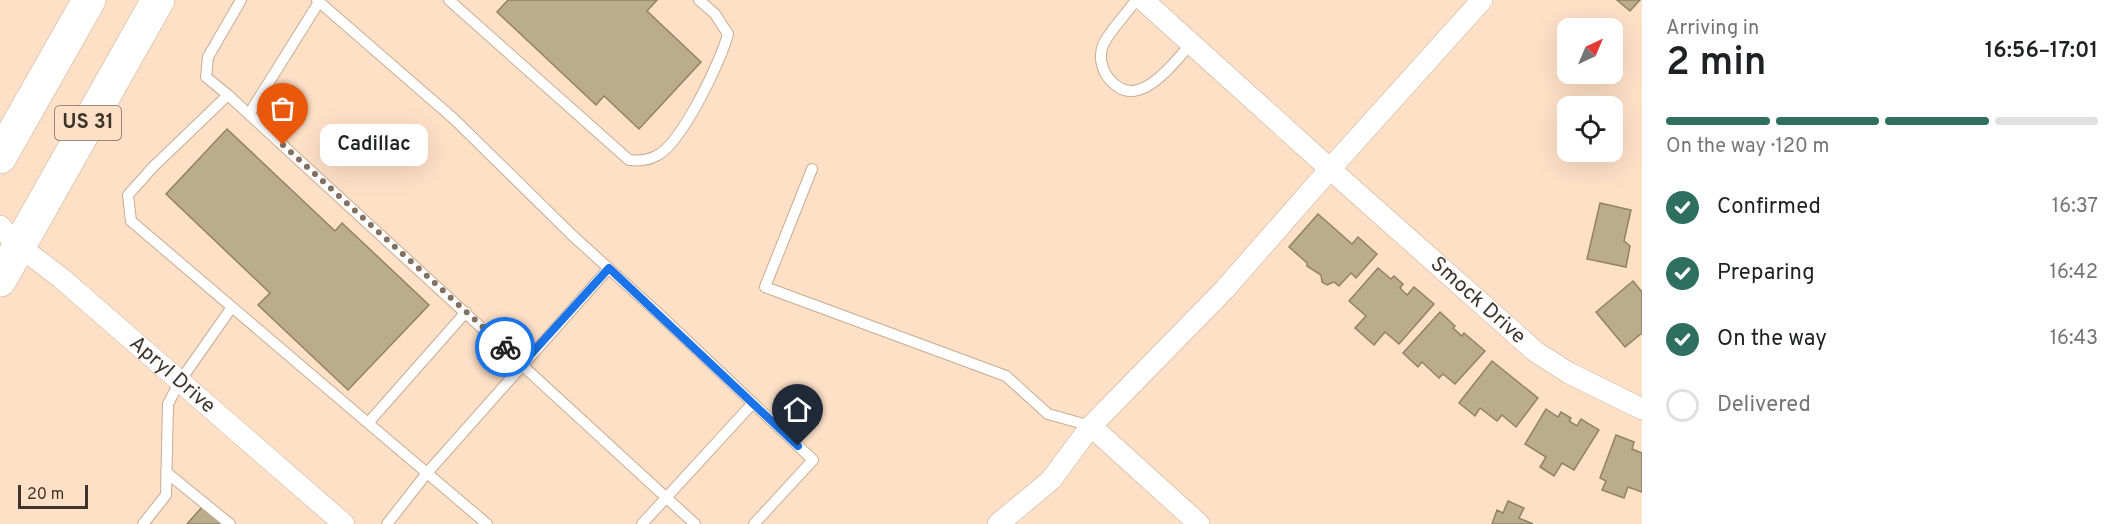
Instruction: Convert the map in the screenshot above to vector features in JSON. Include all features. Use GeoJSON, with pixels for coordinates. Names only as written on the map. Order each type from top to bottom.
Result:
{"type":"FeatureCollection","features":[{"type":"Feature","properties":{"kind":"main road","name":"US 31"},"geometry":{"type":"LineString","coordinates":[[0,157],[89,0]]}},
{"type":"Feature","properties":{"kind":"main road","name":"US 31"},"geometry":{"type":"LineString","coordinates":[[0,280],[10,236],[158,0]]}},
{"type":"Feature","properties":{"kind":"street","name":"Smock Drive"},"geometry":{"type":"LineString","coordinates":[[1143,0],[1536,352],[1569,373],[1638,402]]}},
{"type":"Feature","properties":{"kind":"street"},"geometry":{"type":"LineString","coordinates":[[998,524],[1051,480],[1090,426],[1225,289],[1482,0]]}},
{"type":"Feature","properties":{"kind":"street","name":"Apryl Drive"},"geometry":{"type":"LineString","coordinates":[[10,236],[62,278],[344,524]]}},
{"type":"Feature","properties":{"kind":"street"},"geometry":{"type":"LineString","coordinates":[[1090,426],[1199,524]]}},
{"type":"Feature","properties":{"kind":"lane"},"geometry":{"type":"LineString","coordinates":[[241,0],[208,57],[206,77],[228,94],[695,524]]}},
{"type":"Feature","properties":{"kind":"lane"},"geometry":{"type":"LineString","coordinates":[[449,0],[629,160],[642,161],[657,156],[670,146],[685,125],[724,51],[728,34],[715,14],[699,0]]}},
{"type":"Feature","properties":{"kind":"lane"},"geometry":{"type":"LineString","coordinates":[[1137,0],[1103,44],[1100,55],[1102,66],[1108,77],[1120,88],[1136,92],[1155,83],[1191,44]]}},
{"type":"Feature","properties":{"kind":"lane"},"geometry":{"type":"LineString","coordinates":[[249,114],[318,1],[454,119],[549,213],[813,460],[754,524]]}},
{"type":"Feature","properties":{"kind":"lane"},"geometry":{"type":"LineString","coordinates":[[228,94],[153,167],[128,195],[131,221],[487,524]]}},
{"type":"Feature","properties":{"kind":"lane"},"geometry":{"type":"LineString","coordinates":[[812,169],[765,287],[1006,376],[1048,414],[1090,426]]}},
{"type":"Feature","properties":{"kind":"lane"},"geometry":{"type":"LineString","coordinates":[[387,524],[427,473],[609,268]]}},
{"type":"Feature","properties":{"kind":"lane"},"geometry":{"type":"LineString","coordinates":[[143,524],[166,495],[168,404],[180,381],[232,307]]}},
{"type":"Feature","properties":{"kind":"lane"},"geometry":{"type":"LineString","coordinates":[[368,423],[466,312]]}},
{"type":"Feature","properties":{"kind":"lane"},"geometry":{"type":"LineString","coordinates":[[642,524],[753,403]]}},
{"type":"Feature","properties":{"kind":"lane"},"geometry":{"type":"LineString","coordinates":[[166,472],[230,524]]}},
{"type":"Feature","properties":{"kind":"building"},"geometry":{"type":"Polygon","coordinates":[[[508,0],[657,0],[647,11],[701,62],[639,129],[604,96],[596,105],[497,12],[508,0]]]}},
{"type":"Feature","properties":{"kind":"building"},"geometry":{"type":"Polygon","coordinates":[[[1617,0],[1640,0],[1630,11],[1617,0]]]}},
{"type":"Feature","properties":{"kind":"building"},"geometry":{"type":"Polygon","coordinates":[[[227,129],[335,231],[342,223],[429,305],[348,390],[258,305],[270,293],[166,194],[227,129]]]}},
{"type":"Feature","properties":{"kind":"building"},"geometry":{"type":"Polygon","coordinates":[[[1600,203],[1631,210],[1624,241],[1630,246],[1626,267],[1587,259],[1600,203]]]}},
{"type":"Feature","properties":{"kind":"building"},"geometry":{"type":"Polygon","coordinates":[[[1318,214],[1352,244],[1358,237],[1377,254],[1356,278],[1351,273],[1339,286],[1334,282],[1327,285],[1322,282],[1321,275],[1307,266],[1307,263],[1289,247],[1318,214]]]}},
{"type":"Feature","properties":{"kind":"building"},"geometry":{"type":"Polygon","coordinates":[[[1378,268],[1391,279],[1394,276],[1403,284],[1400,288],[1407,295],[1414,287],[1434,304],[1399,344],[1385,332],[1374,345],[1355,328],[1366,316],[1349,301],[1378,268]]]}},
{"type":"Feature","properties":{"kind":"building"},"geometry":{"type":"Polygon","coordinates":[[[1633,281],[1642,292],[1642,333],[1625,347],[1596,312],[1633,281]]]}},
{"type":"Feature","properties":{"kind":"building"},"geometry":{"type":"Polygon","coordinates":[[[1440,312],[1462,336],[1464,333],[1485,351],[1455,384],[1443,374],[1439,378],[1422,362],[1418,367],[1403,353],[1440,312]]]}},
{"type":"Feature","properties":{"kind":"building"},"geometry":{"type":"Polygon","coordinates":[[[1492,361],[1538,398],[1516,427],[1502,415],[1497,421],[1480,408],[1475,416],[1459,403],[1492,361]]]}},
{"type":"Feature","properties":{"kind":"building"},"geometry":{"type":"Polygon","coordinates":[[[1546,409],[1558,417],[1561,412],[1571,418],[1569,421],[1577,426],[1581,419],[1599,430],[1574,470],[1562,463],[1554,476],[1540,467],[1546,457],[1525,444],[1546,409]]]}},
{"type":"Feature","properties":{"kind":"building"},"geometry":{"type":"Polygon","coordinates":[[[1616,435],[1634,442],[1632,449],[1642,453],[1642,492],[1628,487],[1624,498],[1602,490],[1606,481],[1600,478],[1616,435]]]}},
{"type":"Feature","properties":{"kind":"building"},"geometry":{"type":"Polygon","coordinates":[[[1508,501],[1524,508],[1519,518],[1533,524],[1492,524],[1497,510],[1503,513],[1508,501]]]}},
{"type":"Feature","properties":{"kind":"building"},"geometry":{"type":"Polygon","coordinates":[[[203,506],[224,524],[187,524],[203,506]]]}},
{"type":"Feature","properties":{"kind":"way so far"},"geometry":{"type":"LineString","coordinates":[[283,145],[505,347]]}},
{"type":"Feature","properties":{"kind":"place","name":"Cadillac"},"geometry":{"type":"Point","coordinates":[283,145]}},
{"type":"Feature","properties":{"kind":"route"},"geometry":{"type":"LineString","coordinates":[[505,347],[522,364],[609,268],[798,446]]}}]}
